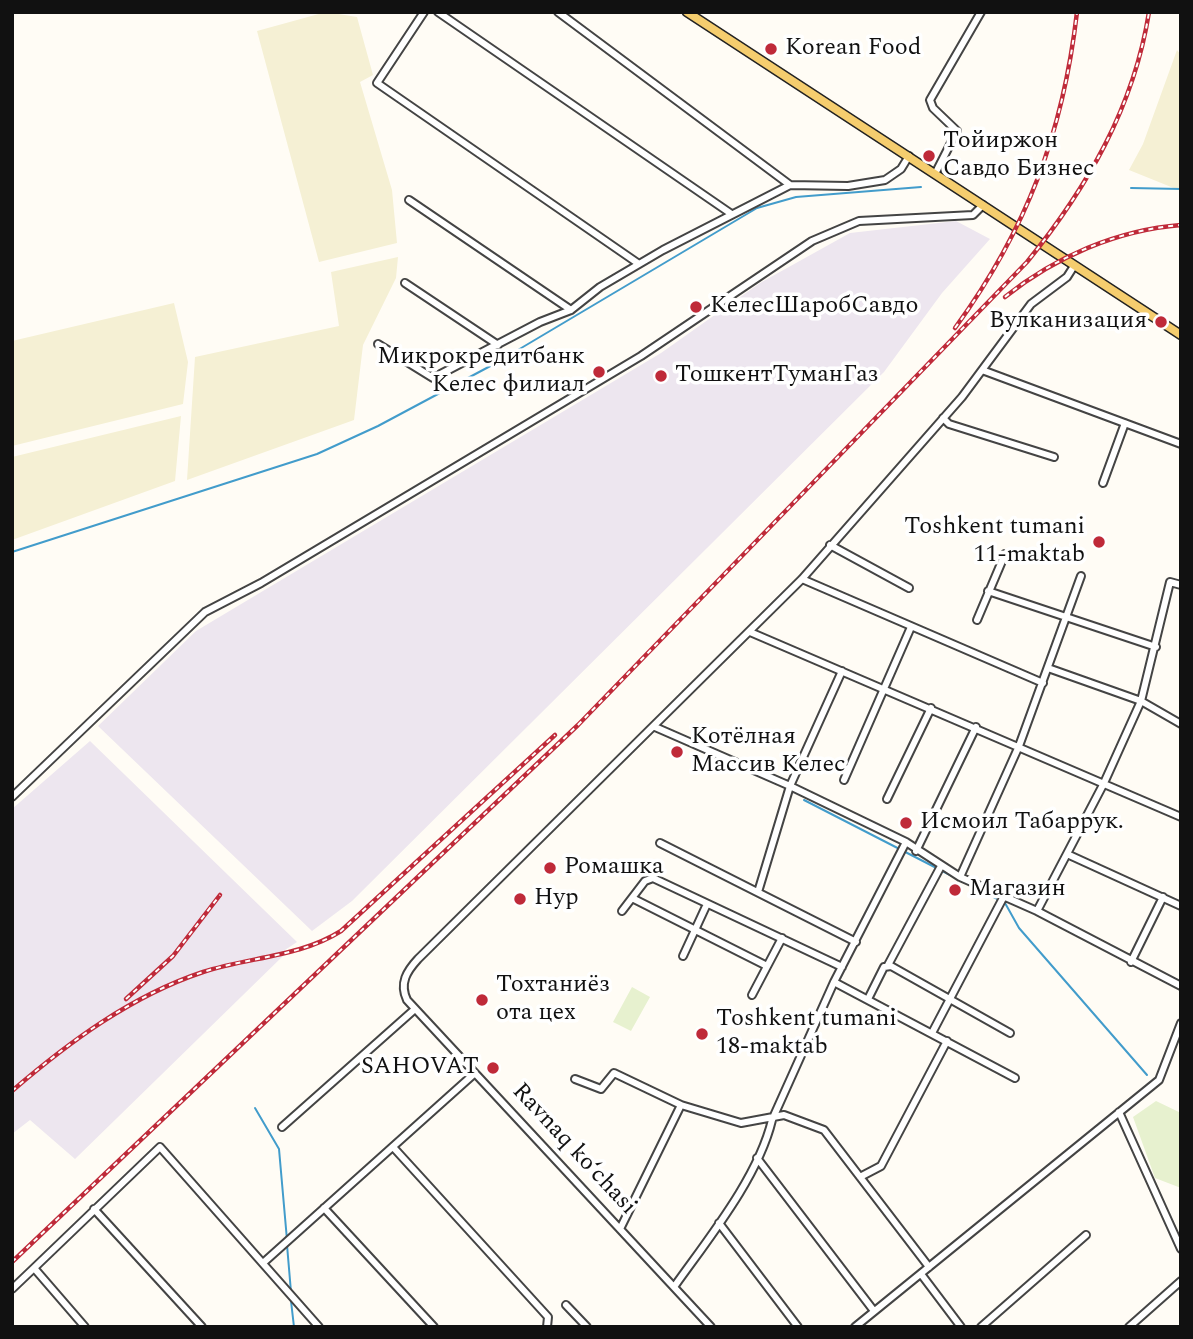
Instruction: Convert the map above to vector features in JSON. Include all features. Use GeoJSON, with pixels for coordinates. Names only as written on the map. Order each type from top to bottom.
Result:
{"type":"FeatureCollection","features":[{"type":"Feature","properties":{"kind":"main road"},"geometry":{"type":"LineString","coordinates":[[688,13],[1181,335]]}},
{"type":"Feature","properties":{"kind":"street"},"geometry":{"type":"LineString","coordinates":[[424,12],[377,83],[639,264]]}},
{"type":"Feature","properties":{"kind":"street"},"geometry":{"type":"LineString","coordinates":[[439,12],[730,213]]}},
{"type":"Feature","properties":{"kind":"street"},"geometry":{"type":"LineString","coordinates":[[558,12],[790,185]]}},
{"type":"Feature","properties":{"kind":"street"},"geometry":{"type":"LineString","coordinates":[[935,174],[957,131],[933,108],[930,100],[981,12]]}},
{"type":"Feature","properties":{"kind":"street"},"geometry":{"type":"LineString","coordinates":[[378,344],[433,378],[540,322],[571,310],[600,287],[639,264],[730,213],[790,185],[848,186],[885,180],[901,169],[909,156]]}},
{"type":"Feature","properties":{"kind":"street"},"geometry":{"type":"LineString","coordinates":[[410,200],[571,310]]}},
{"type":"Feature","properties":{"kind":"street"},"geometry":{"type":"LineString","coordinates":[[12,797],[205,612],[261,583],[641,356],[812,241],[859,221],[973,215],[983,205]]}},
{"type":"Feature","properties":{"kind":"street"},"geometry":{"type":"LineString","coordinates":[[1074,266],[1067,277],[1031,304],[943,418],[802,579],[655,727],[790,786],[906,842],[916,851],[960,877],[1037,911],[1181,986]]}},
{"type":"Feature","properties":{"kind":"street"},"geometry":{"type":"LineString","coordinates":[[405,283],[498,345]]}},
{"type":"Feature","properties":{"kind":"street"},"geometry":{"type":"LineString","coordinates":[[982,370],[1181,444]]}},
{"type":"Feature","properties":{"kind":"street"},"geometry":{"type":"LineString","coordinates":[[943,418],[949,424],[1054,457]]}},
{"type":"Feature","properties":{"kind":"street"},"geometry":{"type":"LineString","coordinates":[[1103,483],[1125,423]]}},
{"type":"Feature","properties":{"kind":"street"},"geometry":{"type":"LineString","coordinates":[[830,545],[909,588]]}},
{"type":"Feature","properties":{"kind":"street"},"geometry":{"type":"LineString","coordinates":[[977,620],[1005,554]]}},
{"type":"Feature","properties":{"kind":"street"},"geometry":{"type":"LineString","coordinates":[[960,877],[1019,746],[1081,576]]}},
{"type":"Feature","properties":{"kind":"street"},"geometry":{"type":"LineString","coordinates":[[802,579],[1043,683]]}},
{"type":"Feature","properties":{"kind":"street"},"geometry":{"type":"LineString","coordinates":[[1037,911],[1104,783],[1141,701],[1170,582],[1181,585]]}},
{"type":"Feature","properties":{"kind":"street"},"geometry":{"type":"LineString","coordinates":[[988,592],[1156,647]]}},
{"type":"Feature","properties":{"kind":"street"},"geometry":{"type":"LineString","coordinates":[[845,780],[911,627]]}},
{"type":"Feature","properties":{"kind":"street"},"geometry":{"type":"LineString","coordinates":[[750,632],[1181,817]]}},
{"type":"Feature","properties":{"kind":"street"},"geometry":{"type":"LineString","coordinates":[[1048,668],[1141,701],[1181,724]]}},
{"type":"Feature","properties":{"kind":"street"},"geometry":{"type":"LineString","coordinates":[[758,892],[790,786],[842,671]]}},
{"type":"Feature","properties":{"kind":"street"},"geometry":{"type":"LineString","coordinates":[[887,799],[931,708]]}},
{"type":"Feature","properties":{"kind":"street","name":"Ravnaq ko‘chasi"},"geometry":{"type":"LineString","coordinates":[[655,727],[418,959],[404,981],[407,1000],[710,1327]]}},
{"type":"Feature","properties":{"kind":"street"},"geometry":{"type":"LineString","coordinates":[[916,851],[976,727]]}},
{"type":"Feature","properties":{"kind":"street"},"geometry":{"type":"LineString","coordinates":[[674,1287],[719,1223],[766,1141],[772,1120],[834,982],[906,842]]}},
{"type":"Feature","properties":{"kind":"street"},"geometry":{"type":"LineString","coordinates":[[660,843],[856,942]]}},
{"type":"Feature","properties":{"kind":"street"},"geometry":{"type":"LineString","coordinates":[[1067,854],[1181,906]]}},
{"type":"Feature","properties":{"kind":"street"},"geometry":{"type":"LineString","coordinates":[[868,999],[941,866]]}},
{"type":"Feature","properties":{"kind":"street"},"geometry":{"type":"LineString","coordinates":[[622,911],[645,881],[653,878],[842,967]]}},
{"type":"Feature","properties":{"kind":"street"},"geometry":{"type":"LineString","coordinates":[[1131,962],[1163,897]]}},
{"type":"Feature","properties":{"kind":"street"},"geometry":{"type":"LineString","coordinates":[[632,898],[767,966]]}},
{"type":"Feature","properties":{"kind":"street"},"geometry":{"type":"LineString","coordinates":[[932,1033],[1003,898]]}},
{"type":"Feature","properties":{"kind":"street"},"geometry":{"type":"LineString","coordinates":[[683,956],[708,904]]}},
{"type":"Feature","properties":{"kind":"street"},"geometry":{"type":"LineString","coordinates":[[752,995],[782,939]]}},
{"type":"Feature","properties":{"kind":"street"},"geometry":{"type":"LineString","coordinates":[[888,965],[1010,1033]]}},
{"type":"Feature","properties":{"kind":"street"},"geometry":{"type":"LineString","coordinates":[[834,982],[1015,1078]]}},
{"type":"Feature","properties":{"kind":"street"},"geometry":{"type":"LineString","coordinates":[[282,1127],[415,1009]]}},
{"type":"Feature","properties":{"kind":"street"},"geometry":{"type":"LineString","coordinates":[[855,1327],[1159,1080],[1181,1023]]}},
{"type":"Feature","properties":{"kind":"street"},"geometry":{"type":"LineString","coordinates":[[860,1177],[881,1166],[947,1041]]}},
{"type":"Feature","properties":{"kind":"street"},"geometry":{"type":"LineString","coordinates":[[263,1263],[475,1073]]}},
{"type":"Feature","properties":{"kind":"street"},"geometry":{"type":"LineString","coordinates":[[575,1079],[601,1089],[614,1073],[681,1105],[741,1123],[772,1120],[784,1115],[824,1130],[929,1267]]}},
{"type":"Feature","properties":{"kind":"street"},"geometry":{"type":"LineString","coordinates":[[620,1229],[681,1105]]}},
{"type":"Feature","properties":{"kind":"street"},"geometry":{"type":"LineString","coordinates":[[1119,1112],[1181,1249]]}},
{"type":"Feature","properties":{"kind":"street"},"geometry":{"type":"LineString","coordinates":[[12,1289],[160,1147],[319,1327]]}},
{"type":"Feature","properties":{"kind":"street"},"geometry":{"type":"LineString","coordinates":[[393,1147],[548,1317],[547,1327]]}},
{"type":"Feature","properties":{"kind":"street"},"geometry":{"type":"LineString","coordinates":[[757,1158],[874,1311]]}},
{"type":"Feature","properties":{"kind":"street"},"geometry":{"type":"LineString","coordinates":[[324,1208],[434,1327]]}},
{"type":"Feature","properties":{"kind":"street"},"geometry":{"type":"LineString","coordinates":[[94,1209],[202,1327]]}},
{"type":"Feature","properties":{"kind":"street"},"geometry":{"type":"LineString","coordinates":[[719,1223],[798,1327]]}},
{"type":"Feature","properties":{"kind":"street"},"geometry":{"type":"LineString","coordinates":[[981,1327],[1086,1235]]}},
{"type":"Feature","properties":{"kind":"street"},"geometry":{"type":"LineString","coordinates":[[34,1268],[85,1327]]}},
{"type":"Feature","properties":{"kind":"street"},"geometry":{"type":"LineString","coordinates":[[920,1274],[961,1327]]}},
{"type":"Feature","properties":{"kind":"street"},"geometry":{"type":"LineString","coordinates":[[1129,1327],[1181,1281]]}},
{"type":"Feature","properties":{"kind":"street"},"geometry":{"type":"LineString","coordinates":[[566,1305],[587,1327]]}},
{"type":"Feature","properties":{"kind":"shaded area"},"geometry":{"type":"Polygon","coordinates":[[[326,12],[357,17],[373,75],[360,82],[392,190],[397,243],[319,262],[257,31],[326,12]]]}},
{"type":"Feature","properties":{"kind":"shaded area"},"geometry":{"type":"Polygon","coordinates":[[[1177,50],[1181,55],[1181,191],[1129,170],[1143,144],[1177,50]]]}},
{"type":"Feature","properties":{"kind":"shaded area"},"geometry":{"type":"Polygon","coordinates":[[[956,221],[990,239],[942,293],[884,372],[352,901],[312,931],[98,726],[196,631],[661,353],[760,283],[850,233],[956,221]]]}},
{"type":"Feature","properties":{"kind":"shaded area"},"geometry":{"type":"Polygon","coordinates":[[[398,257],[396,278],[363,345],[354,420],[187,480],[195,357],[339,326],[331,272],[398,257]]]}},
{"type":"Feature","properties":{"kind":"shaded area"},"geometry":{"type":"Polygon","coordinates":[[[174,303],[188,362],[183,404],[12,446],[12,341],[174,303]]]}},
{"type":"Feature","properties":{"kind":"shaded area"},"geometry":{"type":"Polygon","coordinates":[[[181,416],[175,481],[12,540],[12,457],[181,416]]]}},
{"type":"Feature","properties":{"kind":"shaded area"},"geometry":{"type":"Polygon","coordinates":[[[90,741],[297,942],[285,950],[283,956],[75,1159],[30,1120],[12,1134],[12,809],[90,741]]]}},
{"type":"Feature","properties":{"kind":"green space"},"geometry":{"type":"Polygon","coordinates":[[[632,987],[650,997],[631,1031],[613,1022],[632,987]]]}},
{"type":"Feature","properties":{"kind":"green space"},"geometry":{"type":"Polygon","coordinates":[[[1156,1101],[1181,1113],[1181,1188],[1155,1178],[1133,1117],[1156,1101]]]}},
{"type":"Feature","properties":{"kind":"waterway"},"geometry":{"type":"LineString","coordinates":[[12,552],[317,454],[378,426],[496,363],[757,208],[796,197],[921,187]]}},
{"type":"Feature","properties":{"kind":"waterway"},"geometry":{"type":"LineString","coordinates":[[1131,188],[1181,189]]}},
{"type":"Feature","properties":{"kind":"waterway"},"geometry":{"type":"LineString","coordinates":[[804,800],[954,877]]}},
{"type":"Feature","properties":{"kind":"waterway"},"geometry":{"type":"LineString","coordinates":[[965,882],[1005,903],[1019,928],[1147,1075]]}},
{"type":"Feature","properties":{"kind":"waterway"},"geometry":{"type":"LineString","coordinates":[[255,1108],[279,1149],[287,1240]]}},
{"type":"Feature","properties":{"kind":"waterway"},"geometry":{"type":"LineString","coordinates":[[287,1245],[291,1292]]}},
{"type":"Feature","properties":{"kind":"waterway"},"geometry":{"type":"LineString","coordinates":[[291,1301],[294,1327]]}},
{"type":"Feature","properties":{"kind":"railway"},"geometry":{"type":"LineString","coordinates":[[955,328],[1002,254],[1038,178],[1062,98],[1077,12]]}},
{"type":"Feature","properties":{"kind":"railway"},"geometry":{"type":"LineString","coordinates":[[12,1262],[578,725],[1027,262],[1069,205],[1105,145],[1132,81],[1149,12]]}},
{"type":"Feature","properties":{"kind":"railway"},"geometry":{"type":"LineString","coordinates":[[1005,297],[1045,270],[1088,248],[1134,233],[1181,225]]}},
{"type":"Feature","properties":{"kind":"railway"},"geometry":{"type":"LineString","coordinates":[[12,1091],[78,1038],[151,994],[203,972],[309,946],[341,931],[555,735]]}},
{"type":"Feature","properties":{"kind":"railway"},"geometry":{"type":"LineString","coordinates":[[126,999],[173,956],[220,895]]}},
{"type":"Feature","properties":{"kind":"place","name":"Korean Food"},"geometry":{"type":"Point","coordinates":[771,49]}},
{"type":"Feature","properties":{"kind":"place","name":"Тойиржон Савдо Бизнес"},"geometry":{"type":"Point","coordinates":[929,156]}},
{"type":"Feature","properties":{"kind":"place","name":"КелесШаробСавдо"},"geometry":{"type":"Point","coordinates":[696,307]}},
{"type":"Feature","properties":{"kind":"place","name":"Вулканизация"},"geometry":{"type":"Point","coordinates":[1161,322]}},
{"type":"Feature","properties":{"kind":"place","name":"Микрокредитбанк Келес филиал"},"geometry":{"type":"Point","coordinates":[599,372]}},
{"type":"Feature","properties":{"kind":"place","name":"ТошкентТуманГаз"},"geometry":{"type":"Point","coordinates":[661,376]}},
{"type":"Feature","properties":{"kind":"place","name":"Toshkent tumani 11-maktab"},"geometry":{"type":"Point","coordinates":[1099,542]}},
{"type":"Feature","properties":{"kind":"place","name":"Котёлная Массив Келес"},"geometry":{"type":"Point","coordinates":[677,752]}},
{"type":"Feature","properties":{"kind":"place","name":"Исмоил Табаррук."},"geometry":{"type":"Point","coordinates":[906,823]}},
{"type":"Feature","properties":{"kind":"place","name":"Ромашка"},"geometry":{"type":"Point","coordinates":[550,868]}},
{"type":"Feature","properties":{"kind":"place","name":"Магазин"},"geometry":{"type":"Point","coordinates":[955,890]}},
{"type":"Feature","properties":{"kind":"place","name":"Нур"},"geometry":{"type":"Point","coordinates":[520,899]}},
{"type":"Feature","properties":{"kind":"place","name":"Тохтаниёз ота цех"},"geometry":{"type":"Point","coordinates":[482,1000]}},
{"type":"Feature","properties":{"kind":"place","name":"Toshkent tumani 18-maktab"},"geometry":{"type":"Point","coordinates":[702,1034]}},
{"type":"Feature","properties":{"kind":"place","name":"SAHOVAT"},"geometry":{"type":"Point","coordinates":[493,1068]}}]}
